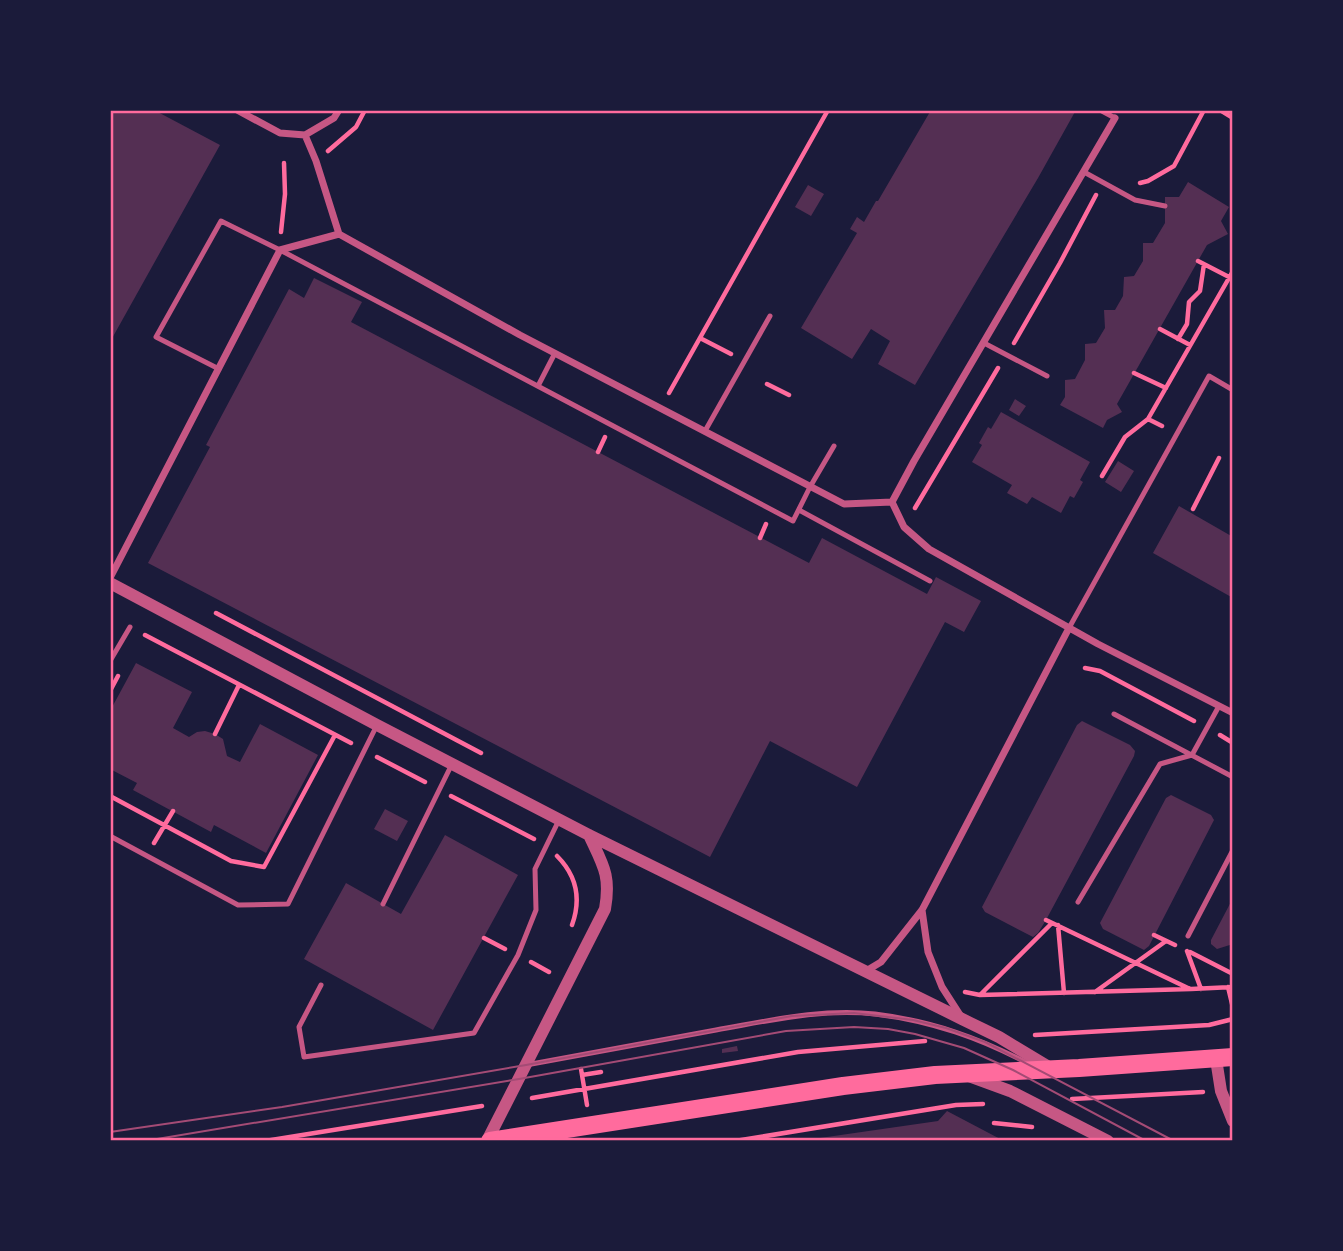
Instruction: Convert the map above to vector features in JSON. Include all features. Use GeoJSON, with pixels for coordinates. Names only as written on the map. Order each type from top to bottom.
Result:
{"type":"FeatureCollection","features":[{"type":"Feature","properties":{"kind":"main road"},"geometry":{"type":"LineString","coordinates":[[489,1141],[843,1086],[958,1073],[1224,1058]]}},
{"type":"Feature","properties":{"kind":"street"},"geometry":{"type":"LineString","coordinates":[[237,110],[280,133],[305,135],[334,118],[339,110]]}},
{"type":"Feature","properties":{"kind":"street"},"geometry":{"type":"LineString","coordinates":[[892,502],[1115,118]]}},
{"type":"Feature","properties":{"kind":"street"},"geometry":{"type":"LineString","coordinates":[[305,135],[339,234],[555,353],[844,505],[892,502]]}},
{"type":"Feature","properties":{"kind":"street"},"geometry":{"type":"LineString","coordinates":[[339,234],[280,250],[110,580],[377,725],[589,835],[999,1037],[1046,1069]]}},
{"type":"Feature","properties":{"kind":"street"},"geometry":{"type":"LineString","coordinates":[[892,502],[904,527],[929,549],[1069,628],[1233,713]]}},
{"type":"Feature","properties":{"kind":"street"},"geometry":{"type":"LineString","coordinates":[[864,972],[881,962],[922,910],[1069,628]]}},
{"type":"Feature","properties":{"kind":"street"},"geometry":{"type":"LineString","coordinates":[[489,1141],[605,909],[608,881],[589,835]]}},
{"type":"Feature","properties":{"kind":"street"},"geometry":{"type":"LineString","coordinates":[[922,910],[928,952],[936,974],[962,1019]]}},
{"type":"Feature","properties":{"kind":"street"},"geometry":{"type":"LineString","coordinates":[[1224,1058],[1221,1090],[1233,1121]]}},
{"type":"Feature","properties":{"kind":"street"},"geometry":{"type":"LineString","coordinates":[[958,1073],[1010,1091],[1108,1141]]}},
{"type":"Feature","properties":{"kind":"lane"},"geometry":{"type":"LineString","coordinates":[[1100,110],[1115,118]]}},
{"type":"Feature","properties":{"kind":"lane"},"geometry":{"type":"LineString","coordinates":[[1084,172],[1135,200],[1165,206]]}},
{"type":"Feature","properties":{"kind":"lane"},"geometry":{"type":"LineString","coordinates":[[219,369],[156,337],[221,221],[793,521],[834,446]]}},
{"type":"Feature","properties":{"kind":"lane"},"geometry":{"type":"LineString","coordinates":[[705,431],[770,316]]}},
{"type":"Feature","properties":{"kind":"lane"},"geometry":{"type":"LineString","coordinates":[[984,342],[1047,376]]}},
{"type":"Feature","properties":{"kind":"lane"},"geometry":{"type":"LineString","coordinates":[[538,386],[555,353]]}},
{"type":"Feature","properties":{"kind":"lane"},"geometry":{"type":"LineString","coordinates":[[1069,628],[1209,376],[1233,390]]}},
{"type":"Feature","properties":{"kind":"lane"},"geometry":{"type":"LineString","coordinates":[[799,510],[930,582]]}},
{"type":"Feature","properties":{"kind":"lane"},"geometry":{"type":"LineString","coordinates":[[110,661],[130,627]]}},
{"type":"Feature","properties":{"kind":"lane"},"geometry":{"type":"LineString","coordinates":[[1079,902],[1160,764],[1192,755],[1219,706]]}},
{"type":"Feature","properties":{"kind":"lane"},"geometry":{"type":"LineString","coordinates":[[1114,714],[1233,777]]}},
{"type":"Feature","properties":{"kind":"lane"},"geometry":{"type":"LineString","coordinates":[[110,836],[238,905],[288,904],[377,725]]}},
{"type":"Feature","properties":{"kind":"lane"},"geometry":{"type":"LineString","coordinates":[[383,904],[452,764]]}},
{"type":"Feature","properties":{"kind":"lane"},"geometry":{"type":"LineString","coordinates":[[321,985],[299,1027],[304,1057],[474,1033],[518,955],[537,910],[535,869],[559,819]]}},
{"type":"Feature","properties":{"kind":"lane"},"geometry":{"type":"LineString","coordinates":[[1188,936],[1233,850]]}},
{"type":"Feature","properties":{"kind":"lane"},"geometry":{"type":"LineString","coordinates":[[526,1065],[792,1016],[854,1013],[913,1020],[946,1028],[1046,1069]]}},
{"type":"Feature","properties":{"kind":"path"},"geometry":{"type":"LineString","coordinates":[[316,161],[356,127],[365,110]]}},
{"type":"Feature","properties":{"kind":"path"},"geometry":{"type":"LineString","coordinates":[[662,408],[828,110]]}},
{"type":"Feature","properties":{"kind":"path"},"geometry":{"type":"LineString","coordinates":[[904,527],[1007,355],[1099,190],[1148,181],[1174,166],[1204,110]]}},
{"type":"Feature","properties":{"kind":"path"},"geometry":{"type":"LineString","coordinates":[[1220,110],[1233,118]]}},
{"type":"Feature","properties":{"kind":"path"},"geometry":{"type":"LineString","coordinates":[[280,250],[285,194],[284,163]]}},
{"type":"Feature","properties":{"kind":"path"},"geometry":{"type":"LineString","coordinates":[[1178,339],[1187,324],[1189,302],[1200,291],[1201,263],[1229,277]]}},
{"type":"Feature","properties":{"kind":"path"},"geometry":{"type":"LineString","coordinates":[[1102,476],[1125,437],[1148,419],[1233,271]]}},
{"type":"Feature","properties":{"kind":"path"},"geometry":{"type":"LineString","coordinates":[[1160,329],[1190,345]]}},
{"type":"Feature","properties":{"kind":"path"},"geometry":{"type":"LineString","coordinates":[[700,338],[745,360]]}},
{"type":"Feature","properties":{"kind":"path"},"geometry":{"type":"LineString","coordinates":[[1134,373],[1166,388]]}},
{"type":"Feature","properties":{"kind":"path"},"geometry":{"type":"LineString","coordinates":[[767,384],[789,395]]}},
{"type":"Feature","properties":{"kind":"path"},"geometry":{"type":"LineString","coordinates":[[1148,419],[1175,433]]}},
{"type":"Feature","properties":{"kind":"path"},"geometry":{"type":"LineString","coordinates":[[1193,509],[1219,458]]}},
{"type":"Feature","properties":{"kind":"path"},"geometry":{"type":"LineString","coordinates":[[216,613],[483,754]]}},
{"type":"Feature","properties":{"kind":"path"},"geometry":{"type":"LineString","coordinates":[[130,627],[392,765]]}},
{"type":"Feature","properties":{"kind":"path"},"geometry":{"type":"LineString","coordinates":[[1085,668],[1100,671],[1233,743]]}},
{"type":"Feature","properties":{"kind":"path"},"geometry":{"type":"LineString","coordinates":[[215,734],[239,685]]}},
{"type":"Feature","properties":{"kind":"path"},"geometry":{"type":"LineString","coordinates":[[110,796],[231,861],[264,867],[335,735]]}},
{"type":"Feature","properties":{"kind":"path"},"geometry":{"type":"LineString","coordinates":[[147,856],[173,811]]}},
{"type":"Feature","properties":{"kind":"path"},"geometry":{"type":"LineString","coordinates":[[1046,920],[1191,989]]}},
{"type":"Feature","properties":{"kind":"path"},"geometry":{"type":"LineString","coordinates":[[1055,924],[1064,993]]}},
{"type":"Feature","properties":{"kind":"path"},"geometry":{"type":"LineString","coordinates":[[1055,924],[980,995],[1231,987],[1233,1008]]}},
{"type":"Feature","properties":{"kind":"path"},"geometry":{"type":"LineString","coordinates":[[1094,992],[1166,941]]}},
{"type":"Feature","properties":{"kind":"path"},"geometry":{"type":"LineString","coordinates":[[1187,951],[1201,989]]}},
{"type":"Feature","properties":{"kind":"path"},"geometry":{"type":"LineString","coordinates":[[999,1037],[1209,1025],[1233,1019]]}},
{"type":"Feature","properties":{"kind":"path"},"geometry":{"type":"LineString","coordinates":[[265,1141],[798,1052],[928,1041]]}},
{"type":"Feature","properties":{"kind":"path"},"geometry":{"type":"LineString","coordinates":[[579,1055],[590,1125]]}},
{"type":"Feature","properties":{"kind":"path"},"geometry":{"type":"LineString","coordinates":[[582,1075],[601,1072]]}},
{"type":"Feature","properties":{"kind":"path"},"geometry":{"type":"LineString","coordinates":[[1030,1101],[1221,1090]]}},
{"type":"Feature","properties":{"kind":"path"},"geometry":{"type":"LineString","coordinates":[[734,1141],[956,1105],[984,1104]]}},
{"type":"Feature","properties":{"kind":"building"},"geometry":{"type":"Polygon","coordinates":[[[110,110],[154,110],[220,145],[110,342],[110,110]]]}},
{"type":"Feature","properties":{"kind":"building"},"geometry":{"type":"Polygon","coordinates":[[[931,110],[1076,110],[915,385],[878,364],[890,341],[871,329],[852,359],[801,328],[857,233],[850,229],[857,217],[864,222],[931,110]]]}},
{"type":"Feature","properties":{"kind":"building"},"geometry":{"type":"Polygon","coordinates":[[[1188,182],[1229,207],[1221,221],[1228,234],[1207,245],[1117,404],[1122,412],[1107,420],[1103,428],[1060,405],[1065,397],[1065,380],[1075,379],[1085,360],[1085,344],[1096,343],[1105,328],[1104,310],[1115,310],[1123,296],[1124,277],[1134,276],[1143,261],[1143,243],[1153,243],[1165,223],[1165,197],[1179,197],[1188,182]]]}},
{"type":"Feature","properties":{"kind":"building"},"geometry":{"type":"Polygon","coordinates":[[[808,185],[824,194],[811,216],[795,207],[808,185]]]}},
{"type":"Feature","properties":{"kind":"building"},"geometry":{"type":"Polygon","coordinates":[[[314,278],[362,302],[351,322],[809,563],[822,538],[927,594],[936,577],[981,601],[964,632],[945,622],[857,787],[770,741],[710,857],[148,563],[210,447],[206,445],[289,289],[304,298],[314,278]]]}},
{"type":"Feature","properties":{"kind":"building"},"geometry":{"type":"Polygon","coordinates":[[[1015,399],[1026,406],[1019,416],[1009,410],[1015,399]]]}},
{"type":"Feature","properties":{"kind":"building"},"geometry":{"type":"Polygon","coordinates":[[[1001,412],[1090,462],[1074,498],[1070,496],[1061,513],[1032,497],[1027,504],[1007,493],[1012,485],[972,462],[988,427],[991,429],[1001,412]]]}},
{"type":"Feature","properties":{"kind":"building"},"geometry":{"type":"Polygon","coordinates":[[[1118,461],[1134,471],[1121,492],[1105,482],[1118,461]]]}},
{"type":"Feature","properties":{"kind":"building"},"geometry":{"type":"Polygon","coordinates":[[[1179,506],[1233,537],[1233,598],[1153,553],[1179,506]]]}},
{"type":"Feature","properties":{"kind":"building"},"geometry":{"type":"Polygon","coordinates":[[[136,663],[192,692],[173,728],[189,737],[205,731],[215,734],[223,739],[227,756],[240,762],[260,724],[318,755],[266,853],[214,825],[211,832],[133,790],[137,783],[110,769],[110,711],[136,663]]]}},
{"type":"Feature","properties":{"kind":"building"},"geometry":{"type":"Polygon","coordinates":[[[1082,721],[1130,745],[1135,751],[1134,756],[1046,920],[1033,937],[985,912],[982,907],[1077,725],[1082,721]]]}},
{"type":"Feature","properties":{"kind":"building"},"geometry":{"type":"Polygon","coordinates":[[[1171,795],[1211,815],[1214,820],[1149,946],[1144,950],[1103,929],[1100,923],[1166,798],[1171,795]]]}},
{"type":"Feature","properties":{"kind":"building"},"geometry":{"type":"Polygon","coordinates":[[[385,809],[408,821],[397,841],[374,829],[385,809]]]}},
{"type":"Feature","properties":{"kind":"building"},"geometry":{"type":"Polygon","coordinates":[[[445,835],[518,875],[433,1030],[304,959],[346,883],[401,914],[445,835]]]}},
{"type":"Feature","properties":{"kind":"building"},"geometry":{"type":"Polygon","coordinates":[[[1233,898],[1233,944],[1217,949],[1211,944],[1211,940],[1233,898]]]}},
{"type":"Feature","properties":{"kind":"building"},"geometry":{"type":"Polygon","coordinates":[[[737,1046],[738,1051],[722,1053],[722,1049],[737,1046]]]}},
{"type":"Feature","properties":{"kind":"building"},"geometry":{"type":"Polygon","coordinates":[[[947,1111],[1004,1141],[813,1139],[938,1121],[947,1111]]]}},
{"type":"Feature","properties":{"kind":"tram line"},"geometry":{"type":"LineString","coordinates":[[110,1132],[282,1107],[792,1016],[854,1013],[913,1020],[985,1042],[1174,1141]]}},
{"type":"Feature","properties":{"kind":"tram line"},"geometry":{"type":"LineString","coordinates":[[145,1141],[519,1079],[786,1031],[854,1027],[915,1034],[964,1048],[1013,1070],[1146,1141]]}}]}
